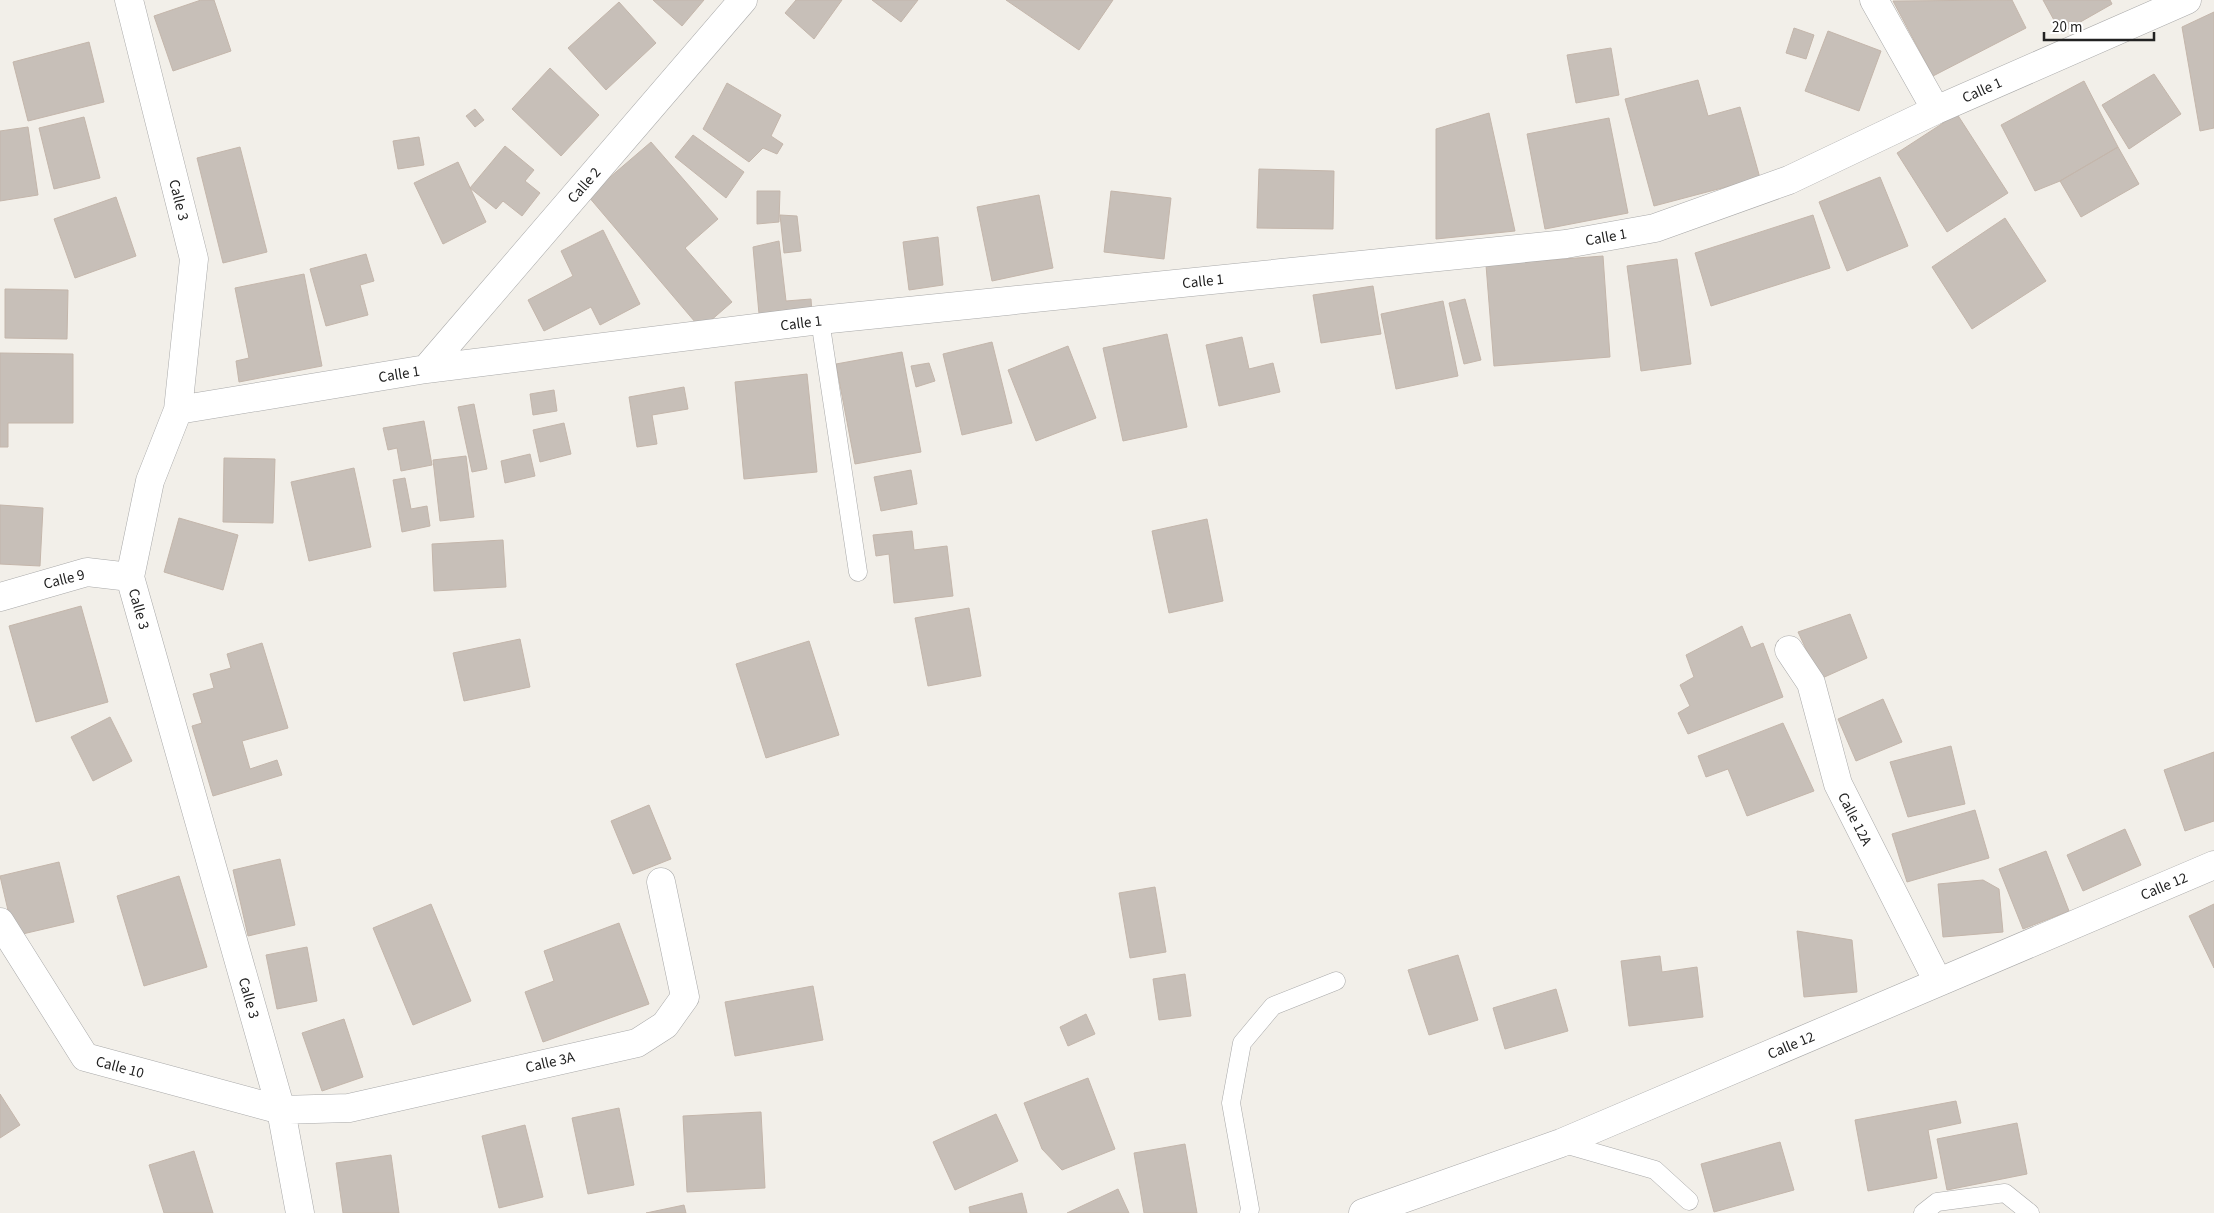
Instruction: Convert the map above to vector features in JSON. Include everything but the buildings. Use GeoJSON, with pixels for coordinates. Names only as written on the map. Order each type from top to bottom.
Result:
{"type":"FeatureCollection","features":[{"type":"Feature","properties":{"kind":"street","name":"Calle 3"},"geometry":{"type":"LineString","coordinates":[[130,0],[194,259],[178,410],[150,482],[130,577],[281,1110],[300,1213]]}},
{"type":"Feature","properties":{"kind":"street","name":"Calle 2"},"geometry":{"type":"LineString","coordinates":[[426,369],[743,0]]}},
{"type":"Feature","properties":{"kind":"street"},"geometry":{"type":"LineString","coordinates":[[1874,0],[1936,110]]}},
{"type":"Feature","properties":{"kind":"street","name":"Calle 1"},"geometry":{"type":"LineString","coordinates":[[178,410],[426,369],[820,320],[1566,244],[1655,228],[1789,180],[1936,110],[2187,0]]}},
{"type":"Feature","properties":{"kind":"street","name":"Calle 9"},"geometry":{"type":"LineString","coordinates":[[0,597],[87,572],[130,577]]}},
{"type":"Feature","properties":{"kind":"street","name":"Calle 12A"},"geometry":{"type":"LineString","coordinates":[[1789,650],[1811,683],[1838,784],[1938,982]]}},
{"type":"Feature","properties":{"kind":"street","name":"Calle 12"},"geometry":{"type":"LineString","coordinates":[[1363,1213],[1561,1144],[2214,865]]}},
{"type":"Feature","properties":{"kind":"street","name":"Calle 3A"},"geometry":{"type":"LineString","coordinates":[[281,1110],[349,1108],[627,1045],[644,1038],[666,1025],[685,997],[661,882]]}},
{"type":"Feature","properties":{"kind":"street","name":"Calle 10"},"geometry":{"type":"LineString","coordinates":[[0,922],[85,1057],[281,1110]]}},
{"type":"Feature","properties":{"kind":"lane"},"geometry":{"type":"LineString","coordinates":[[820,320],[858,572]]}},
{"type":"Feature","properties":{"kind":"lane"},"geometry":{"type":"LineString","coordinates":[[1249,1213],[1250,1209],[1231,1103],[1242,1043],[1272,1006],[1336,981]]}},
{"type":"Feature","properties":{"kind":"lane"},"geometry":{"type":"LineString","coordinates":[[1561,1144],[1654,1170],[1688,1201]]}},
{"type":"Feature","properties":{"kind":"lane"},"geometry":{"type":"LineString","coordinates":[[1923,1213],[1937,1202],[2005,1193],[2030,1213]]}}]}
